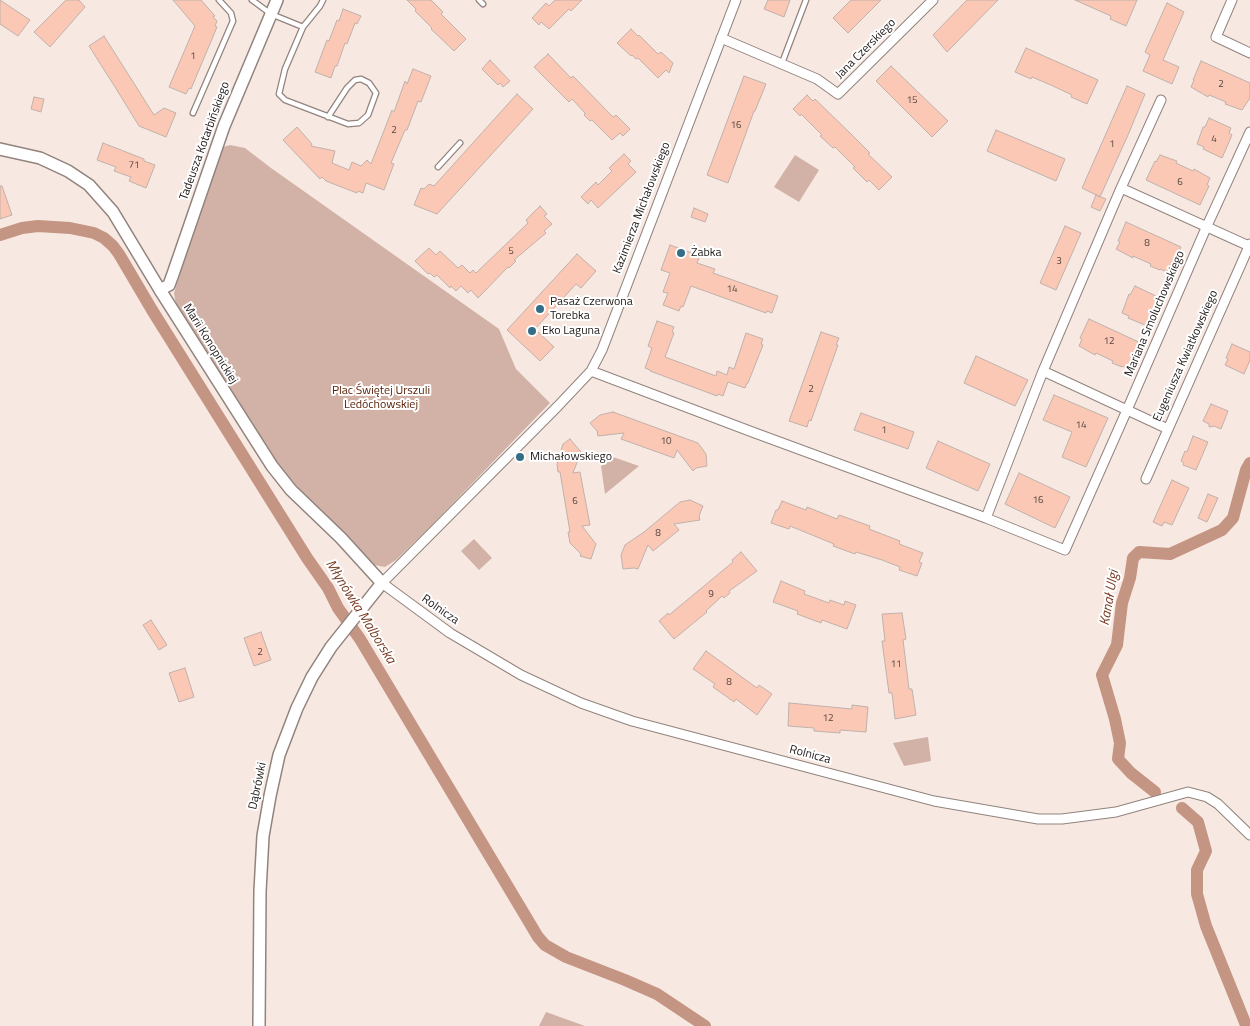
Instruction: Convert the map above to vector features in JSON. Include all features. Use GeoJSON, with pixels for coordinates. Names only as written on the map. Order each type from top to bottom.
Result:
{"type":"FeatureCollection","features":[{"type":"Feature","properties":{"kind":"street","name":"Tadeusza Kotarbińskiego"},"geometry":{"type":"LineString","coordinates":[[160,290],[168,285],[173,274],[224,126],[277,0]]}},
{"type":"Feature","properties":{"kind":"street","name":"Kazimierza Michałowskiego"},"geometry":{"type":"LineString","coordinates":[[382,583],[591,371],[602,350],[736,0]]}},
{"type":"Feature","properties":{"kind":"street","name":"Jana Czerskiego"},"geometry":{"type":"LineString","coordinates":[[782,63],[817,79],[838,94],[933,0]]}},
{"type":"Feature","properties":{"kind":"street"},"geometry":{"type":"LineString","coordinates":[[1232,0],[1216,37],[1250,53]]}},
{"type":"Feature","properties":{"kind":"street"},"geometry":{"type":"LineString","coordinates":[[721,38],[782,63]]}},
{"type":"Feature","properties":{"kind":"street"},"geometry":{"type":"LineString","coordinates":[[591,371],[755,434],[986,518],[1043,371],[1120,188],[1161,100]]}},
{"type":"Feature","properties":{"kind":"street","name":"Mariana Smoluchowskiego"},"geometry":{"type":"LineString","coordinates":[[986,518],[1065,550],[1250,132]]}},
{"type":"Feature","properties":{"kind":"street","name":"Marii Konopnickiej"},"geometry":{"type":"LineString","coordinates":[[0,149],[40,158],[68,171],[89,185],[113,212],[225,395],[282,479],[302,502],[341,538],[382,583]]}},
{"type":"Feature","properties":{"kind":"street"},"geometry":{"type":"LineString","coordinates":[[1120,188],[1206,228],[1249,245]]}},
{"type":"Feature","properties":{"kind":"street","name":"Eugeniusza Kwiatkowskiego"},"geometry":{"type":"LineString","coordinates":[[1146,479],[1249,245]]}},
{"type":"Feature","properties":{"kind":"street"},"geometry":{"type":"LineString","coordinates":[[1043,371],[1168,429]]}},
{"type":"Feature","properties":{"kind":"street","name":"Dąbrówki"},"geometry":{"type":"LineString","coordinates":[[259,1026],[260,891],[263,836],[280,755],[297,708],[312,677],[340,635],[382,583]]}},
{"type":"Feature","properties":{"kind":"street","name":"Rolnicza"},"geometry":{"type":"LineString","coordinates":[[382,583],[450,633],[521,675],[582,703],[632,721],[934,801],[1038,819],[1062,819],[1116,812],[1188,792],[1206,797],[1218,804],[1250,835]]}},
{"type":"Feature","properties":{"kind":"lane"},"geometry":{"type":"LineString","coordinates":[[193,113],[233,21],[231,13],[220,0]]}},
{"type":"Feature","properties":{"kind":"lane"},"geometry":{"type":"LineString","coordinates":[[252,0],[271,14],[303,27]]}},
{"type":"Feature","properties":{"kind":"lane"},"geometry":{"type":"LineString","coordinates":[[323,0],[303,27],[285,69],[279,94],[284,100],[328,117],[348,124],[359,123],[368,115],[376,93],[369,83],[361,79],[355,80],[347,88],[328,117]]}},
{"type":"Feature","properties":{"kind":"lane"},"geometry":{"type":"LineString","coordinates":[[479,0],[483,4]]}},
{"type":"Feature","properties":{"kind":"lane"},"geometry":{"type":"LineString","coordinates":[[782,63],[806,0]]}},
{"type":"Feature","properties":{"kind":"lane"},"geometry":{"type":"LineString","coordinates":[[438,168],[460,143]]}},
{"type":"Feature","properties":{"kind":"green space","name":"Plac Świętej Urszuli Ledóchowskiej"},"geometry":{"type":"Polygon","coordinates":[[[230,145],[245,148],[499,329],[516,369],[550,403],[431,526],[396,560],[385,567],[374,565],[367,559],[276,464],[176,305],[174,293],[208,187],[221,150],[223,147],[230,145]]]}},
{"type":"Feature","properties":{"kind":"green space"},"geometry":{"type":"Polygon","coordinates":[[[795,155],[819,170],[799,202],[774,187],[795,155]]]}},
{"type":"Feature","properties":{"kind":"green space"},"geometry":{"type":"Polygon","coordinates":[[[613,457],[639,466],[605,494],[601,466],[613,457]]]}},
{"type":"Feature","properties":{"kind":"green space"},"geometry":{"type":"Polygon","coordinates":[[[474,539],[492,558],[479,570],[461,551],[474,539]]]}},
{"type":"Feature","properties":{"kind":"green space"},"geometry":{"type":"Polygon","coordinates":[[[928,737],[931,761],[904,766],[893,743],[928,737]]]}},
{"type":"Feature","properties":{"kind":"green space"},"geometry":{"type":"Polygon","coordinates":[[[546,1012],[585,1026],[539,1026],[546,1012]]]}},
{"type":"Feature","properties":{"kind":"building"},"geometry":{"type":"Polygon","coordinates":[[[0,0],[30,20],[18,36],[0,24],[0,0]]]}},
{"type":"Feature","properties":{"kind":"building"},"geometry":{"type":"Polygon","coordinates":[[[66,0],[79,0],[85,7],[50,47],[34,32],[66,0]]]}},
{"type":"Feature","properties":{"kind":"building"},"geometry":{"type":"Polygon","coordinates":[[[173,0],[201,0],[217,21],[215,26],[217,27],[191,89],[189,88],[186,94],[169,87],[195,26],[173,0]]]}},
{"type":"Feature","properties":{"kind":"building"},"geometry":{"type":"Polygon","coordinates":[[[407,0],[431,0],[443,12],[441,14],[466,39],[454,51],[431,29],[407,0]]]}},
{"type":"Feature","properties":{"kind":"building"},"geometry":{"type":"Polygon","coordinates":[[[555,0],[582,0],[571,11],[569,9],[549,29],[541,22],[539,25],[532,18],[546,3],[549,6],[555,0]]]}},
{"type":"Feature","properties":{"kind":"building"},"geometry":{"type":"Polygon","coordinates":[[[768,0],[790,0],[784,17],[764,9],[768,0]]]}},
{"type":"Feature","properties":{"kind":"building"},"geometry":{"type":"Polygon","coordinates":[[[851,0],[881,0],[848,33],[833,18],[851,0]]]}},
{"type":"Feature","properties":{"kind":"building"},"geometry":{"type":"Polygon","coordinates":[[[967,0],[998,0],[947,52],[933,35],[967,0]]]}},
{"type":"Feature","properties":{"kind":"building"},"geometry":{"type":"Polygon","coordinates":[[[1075,0],[1137,0],[1126,26],[1110,19],[1111,16],[1075,0]]]}},
{"type":"Feature","properties":{"kind":"building"},"geometry":{"type":"Polygon","coordinates":[[[1167,3],[1184,12],[1163,60],[1179,67],[1172,84],[1143,71],[1150,55],[1145,52],[1167,3]]]}},
{"type":"Feature","properties":{"kind":"building"},"geometry":{"type":"Polygon","coordinates":[[[343,9],[361,16],[357,24],[355,23],[347,44],[345,43],[331,78],[315,72],[327,40],[329,41],[343,9]]]}},
{"type":"Feature","properties":{"kind":"building"},"geometry":{"type":"Polygon","coordinates":[[[631,29],[658,54],[661,52],[673,63],[669,73],[666,70],[658,78],[638,58],[636,59],[631,56],[617,43],[631,29]]]}},
{"type":"Feature","properties":{"kind":"building"},"geometry":{"type":"Polygon","coordinates":[[[104,36],[154,115],[164,108],[176,113],[166,137],[139,126],[89,46],[104,36]]]}},
{"type":"Feature","properties":{"kind":"building"},"geometry":{"type":"Polygon","coordinates":[[[1026,48],[1098,80],[1087,104],[1053,86],[1015,72],[1026,48]]]}},
{"type":"Feature","properties":{"kind":"building"},"geometry":{"type":"Polygon","coordinates":[[[548,54],[571,78],[573,76],[613,117],[616,115],[630,129],[623,136],[620,133],[612,140],[592,120],[590,121],[584,115],[585,113],[572,99],[569,102],[534,67],[548,54]]]}},
{"type":"Feature","properties":{"kind":"building"},"geometry":{"type":"Polygon","coordinates":[[[490,60],[510,81],[503,87],[500,83],[498,85],[482,69],[490,60]]]}},
{"type":"Feature","properties":{"kind":"building"},"geometry":{"type":"Polygon","coordinates":[[[1201,61],[1250,83],[1250,98],[1242,110],[1225,104],[1226,102],[1209,95],[1208,97],[1191,87],[1201,61]]]}},
{"type":"Feature","properties":{"kind":"building"},"geometry":{"type":"Polygon","coordinates":[[[891,66],[948,121],[932,137],[876,81],[891,66]]]}},
{"type":"Feature","properties":{"kind":"building"},"geometry":{"type":"Polygon","coordinates":[[[413,69],[431,76],[421,102],[418,101],[391,163],[394,164],[384,190],[366,183],[363,193],[358,191],[357,193],[326,181],[322,177],[320,179],[283,140],[297,127],[312,144],[311,146],[335,151],[332,163],[349,170],[352,162],[361,166],[367,160],[371,164],[392,110],[394,112],[405,81],[407,84],[413,69]]]}},
{"type":"Feature","properties":{"kind":"building"},"geometry":{"type":"Polygon","coordinates":[[[744,76],[766,84],[754,111],[728,183],[707,175],[744,76]]]}},
{"type":"Feature","properties":{"kind":"building"},"geometry":{"type":"Polygon","coordinates":[[[1127,86],[1145,94],[1100,197],[1082,188],[1127,86]]]}},
{"type":"Feature","properties":{"kind":"building"},"geometry":{"type":"Polygon","coordinates":[[[517,94],[533,109],[437,214],[414,205],[421,188],[424,189],[429,184],[434,186],[517,94]]]}},
{"type":"Feature","properties":{"kind":"building"},"geometry":{"type":"Polygon","coordinates":[[[807,95],[813,101],[815,99],[892,177],[879,190],[869,180],[867,182],[835,147],[833,148],[801,114],[800,116],[793,109],[807,95]]]}},
{"type":"Feature","properties":{"kind":"building"},"geometry":{"type":"Polygon","coordinates":[[[34,97],[44,99],[41,112],[31,109],[34,97]]]}},
{"type":"Feature","properties":{"kind":"building"},"geometry":{"type":"Polygon","coordinates":[[[1209,118],[1231,128],[1229,133],[1232,135],[1222,158],[1197,144],[1203,127],[1205,127],[1209,118]]]}},
{"type":"Feature","properties":{"kind":"building"},"geometry":{"type":"Polygon","coordinates":[[[996,130],[1065,159],[1056,181],[987,151],[996,130]]]}},
{"type":"Feature","properties":{"kind":"building"},"geometry":{"type":"Polygon","coordinates":[[[103,143],[155,165],[146,188],[129,181],[131,177],[114,171],[116,167],[97,160],[103,143]]]}},
{"type":"Feature","properties":{"kind":"building"},"geometry":{"type":"Polygon","coordinates":[[[624,154],[631,161],[628,164],[636,172],[598,208],[591,200],[588,204],[581,197],[596,182],[598,185],[612,171],[609,168],[624,154]]]}},
{"type":"Feature","properties":{"kind":"building"},"geometry":{"type":"Polygon","coordinates":[[[1160,155],[1177,161],[1176,163],[1193,171],[1194,169],[1210,178],[1207,185],[1209,186],[1200,205],[1146,180],[1160,155]]]}},
{"type":"Feature","properties":{"kind":"building"},"geometry":{"type":"Polygon","coordinates":[[[0,186],[2,186],[12,215],[0,219],[0,186]]]}},
{"type":"Feature","properties":{"kind":"building"},"geometry":{"type":"Polygon","coordinates":[[[1096,195],[1106,199],[1100,211],[1091,207],[1096,195]]]}},
{"type":"Feature","properties":{"kind":"building"},"geometry":{"type":"Polygon","coordinates":[[[540,206],[547,214],[544,216],[552,224],[544,231],[546,233],[514,260],[516,261],[478,298],[471,290],[468,293],[461,286],[456,291],[451,286],[450,288],[437,275],[434,277],[430,273],[428,274],[415,261],[429,248],[436,255],[440,251],[458,268],[462,265],[470,273],[473,270],[476,273],[528,223],[526,220],[540,206]]]}},
{"type":"Feature","properties":{"kind":"building"},"geometry":{"type":"Polygon","coordinates":[[[694,208],[708,214],[705,222],[691,217],[694,208]]]}},
{"type":"Feature","properties":{"kind":"building"},"geometry":{"type":"Polygon","coordinates":[[[1126,222],[1181,247],[1167,272],[1150,266],[1151,264],[1133,256],[1133,258],[1116,249],[1126,222]]]}},
{"type":"Feature","properties":{"kind":"building"},"geometry":{"type":"Polygon","coordinates":[[[1065,226],[1081,233],[1056,290],[1040,283],[1065,226]]]}},
{"type":"Feature","properties":{"kind":"building"},"geometry":{"type":"Polygon","coordinates":[[[670,245],[700,256],[697,263],[715,269],[713,273],[778,296],[772,313],[767,311],[766,313],[691,286],[683,307],[681,306],[679,311],[663,305],[668,293],[663,292],[670,273],[661,270],[670,245]]]}},
{"type":"Feature","properties":{"kind":"building","name":"Pasaż Czerwona Torebka"},"geometry":{"type":"Polygon","coordinates":[[[577,254],[596,271],[581,288],[576,284],[535,329],[554,347],[540,361],[507,330],[577,254]]]}},
{"type":"Feature","properties":{"kind":"building"},"geometry":{"type":"Polygon","coordinates":[[[1135,286],[1156,296],[1154,300],[1158,302],[1147,326],[1128,318],[1129,316],[1122,313],[1129,294],[1135,286]]]}},
{"type":"Feature","properties":{"kind":"building"},"geometry":{"type":"Polygon","coordinates":[[[1089,319],[1143,344],[1129,369],[1112,363],[1113,361],[1096,353],[1095,355],[1079,346],[1082,339],[1080,338],[1089,319]]]}},
{"type":"Feature","properties":{"kind":"building"},"geometry":{"type":"Polygon","coordinates":[[[657,321],[674,327],[672,332],[674,333],[665,357],[716,376],[717,371],[727,375],[729,367],[734,369],[746,333],[763,339],[761,344],[763,345],[745,388],[728,382],[723,396],[718,394],[717,396],[645,368],[652,348],[648,346],[657,321]]]}},
{"type":"Feature","properties":{"kind":"building"},"geometry":{"type":"Polygon","coordinates":[[[821,332],[839,338],[836,345],[838,345],[811,421],[809,420],[807,427],[789,421],[821,332]]]}},
{"type":"Feature","properties":{"kind":"building"},"geometry":{"type":"Polygon","coordinates":[[[1232,344],[1250,352],[1250,360],[1244,374],[1225,365],[1232,344]]]}},
{"type":"Feature","properties":{"kind":"building"},"geometry":{"type":"Polygon","coordinates":[[[976,356],[1028,380],[1015,406],[964,383],[976,356]]]}},
{"type":"Feature","properties":{"kind":"building"},"geometry":{"type":"Polygon","coordinates":[[[1054,395],[1108,418],[1086,467],[1062,457],[1072,432],[1043,420],[1054,395]]]}},
{"type":"Feature","properties":{"kind":"building"},"geometry":{"type":"Polygon","coordinates":[[[1211,404],[1228,411],[1221,429],[1214,426],[1209,427],[1209,424],[1203,421],[1211,404]]]}},
{"type":"Feature","properties":{"kind":"building"},"geometry":{"type":"Polygon","coordinates":[[[613,412],[698,443],[706,454],[707,466],[696,468],[693,471],[677,450],[674,458],[621,439],[624,433],[598,436],[597,431],[590,423],[600,415],[613,412]]]}},
{"type":"Feature","properties":{"kind":"building"},"geometry":{"type":"Polygon","coordinates":[[[861,413],[914,432],[908,449],[854,430],[861,413]]]}},
{"type":"Feature","properties":{"kind":"building"},"geometry":{"type":"Polygon","coordinates":[[[1193,436],[1208,442],[1196,470],[1183,465],[1184,463],[1181,461],[1185,451],[1187,452],[1193,436]]]}},
{"type":"Feature","properties":{"kind":"building"},"geometry":{"type":"Polygon","coordinates":[[[570,439],[581,452],[573,473],[580,472],[590,525],[582,526],[596,544],[591,559],[580,556],[581,554],[570,543],[568,532],[570,532],[557,464],[563,444],[570,439]]]}},
{"type":"Feature","properties":{"kind":"building"},"geometry":{"type":"Polygon","coordinates":[[[938,441],[990,464],[978,491],[926,468],[938,441]]]}},
{"type":"Feature","properties":{"kind":"building"},"geometry":{"type":"Polygon","coordinates":[[[1019,473],[1070,497],[1055,528],[1005,504],[1019,473]]]}},
{"type":"Feature","properties":{"kind":"building"},"geometry":{"type":"Polygon","coordinates":[[[1172,480],[1189,488],[1172,525],[1164,522],[1162,526],[1153,522],[1172,480]]]}},
{"type":"Feature","properties":{"kind":"building"},"geometry":{"type":"Polygon","coordinates":[[[1208,494],[1218,498],[1207,522],[1198,518],[1208,494]]]}},
{"type":"Feature","properties":{"kind":"building"},"geometry":{"type":"Polygon","coordinates":[[[690,500],[703,506],[699,516],[700,520],[674,524],[679,530],[653,551],[648,545],[638,569],[623,569],[621,555],[625,545],[680,502],[690,500]]]}},
{"type":"Feature","properties":{"kind":"building"},"geometry":{"type":"Polygon","coordinates":[[[782,501],[806,510],[807,507],[837,519],[839,515],[870,526],[869,529],[900,541],[899,544],[923,553],[919,562],[922,563],[917,576],[899,570],[900,567],[882,560],[856,552],[855,554],[833,546],[834,544],[790,526],[789,529],[771,523],[782,501]]]}},
{"type":"Feature","properties":{"kind":"building"},"geometry":{"type":"Polygon","coordinates":[[[741,552],[757,571],[729,591],[730,593],[724,598],[722,596],[707,612],[674,639],[659,621],[668,613],[669,615],[733,562],[732,560],[741,552]]]}},
{"type":"Feature","properties":{"kind":"building"},"geometry":{"type":"Polygon","coordinates":[[[781,581],[805,591],[804,594],[829,603],[830,600],[844,605],[845,601],[856,605],[847,629],[822,620],[821,623],[797,614],[798,611],[773,602],[781,581]]]}},
{"type":"Feature","properties":{"kind":"building"},"geometry":{"type":"Polygon","coordinates":[[[902,613],[906,639],[903,640],[909,689],[912,689],[916,715],[895,719],[892,693],[889,693],[882,641],[885,641],[882,614],[902,613]]]}},
{"type":"Feature","properties":{"kind":"building"},"geometry":{"type":"Polygon","coordinates":[[[151,620],[167,645],[159,650],[143,625],[151,620]]]}},
{"type":"Feature","properties":{"kind":"building"},"geometry":{"type":"Polygon","coordinates":[[[261,632],[271,660],[254,666],[244,638],[261,632]]]}},
{"type":"Feature","properties":{"kind":"building"},"geometry":{"type":"Polygon","coordinates":[[[706,651],[757,688],[759,685],[772,694],[757,715],[736,699],[734,702],[713,687],[715,684],[693,669],[706,651]]]}},
{"type":"Feature","properties":{"kind":"building"},"geometry":{"type":"Polygon","coordinates":[[[185,668],[194,697],[179,702],[169,673],[185,668]]]}},
{"type":"Feature","properties":{"kind":"building"},"geometry":{"type":"Polygon","coordinates":[[[789,703],[852,709],[852,705],[868,707],[866,732],[814,731],[814,728],[788,726],[789,703]]]}},
{"type":"Feature","properties":{"kind":"waterway","name":"Młynówka Malborska"},"geometry":{"type":"LineString","coordinates":[[0,235],[22,228],[38,226],[70,228],[94,233],[104,238],[113,246],[307,558],[328,588],[338,608],[360,639],[538,937],[545,945],[566,957],[657,994],[705,1026]]}},
{"type":"Feature","properties":{"kind":"waterway","name":"Kanał Ulgi"},"geometry":{"type":"LineString","coordinates":[[1155,792],[1131,773],[1118,759],[1120,743],[1102,675],[1117,645],[1122,603],[1130,578],[1133,558],[1139,552],[1170,554],[1222,530],[1233,518],[1246,470],[1250,463]]}},
{"type":"Feature","properties":{"kind":"waterway","name":"Kanał Ulgi"},"geometry":{"type":"LineString","coordinates":[[1182,808],[1198,822],[1206,851],[1197,870],[1197,894],[1206,926],[1246,1025]]}},
{"type":"Feature","properties":{"kind":"place","name":"Żabka"},"geometry":{"type":"Point","coordinates":[681,253]}},
{"type":"Feature","properties":{"kind":"place","name":"Pasaż Czerwona Torebka"},"geometry":{"type":"Point","coordinates":[540,309]}},
{"type":"Feature","properties":{"kind":"place","name":"Eko Laguna"},"geometry":{"type":"Point","coordinates":[532,331]}},
{"type":"Feature","properties":{"kind":"place","name":"Michałowskiego"},"geometry":{"type":"Point","coordinates":[520,457]}}]}
